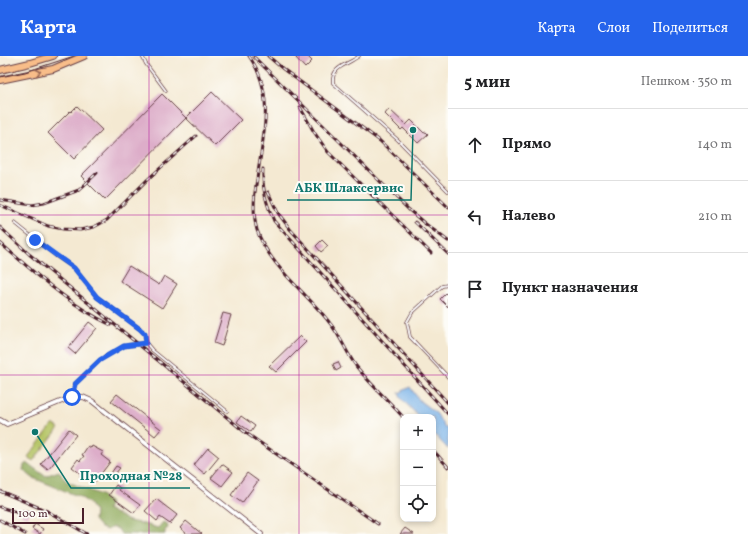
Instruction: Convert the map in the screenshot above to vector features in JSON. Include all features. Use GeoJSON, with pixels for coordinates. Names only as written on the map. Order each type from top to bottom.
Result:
{"type":"FeatureCollection","features":[{"type":"Feature","properties":{"kind":"main road"},"geometry":{"type":"LineString","coordinates":[[0,70],[53,56]]}},
{"type":"Feature","properties":{"kind":"main road"},"geometry":{"type":"LineString","coordinates":[[0,80],[53,69],[84,56]]}},
{"type":"Feature","properties":{"kind":"street"},"geometry":{"type":"LineString","coordinates":[[0,420],[7,424],[72,397],[83,397],[92,401],[261,534]]}},
{"type":"Feature","properties":{"kind":"lane"},"geometry":{"type":"LineString","coordinates":[[142,56],[146,64],[166,90]]}},
{"type":"Feature","properties":{"kind":"lane"},"geometry":{"type":"LineString","coordinates":[[359,56],[335,70],[332,78],[333,83],[398,140],[448,191]]}},
{"type":"Feature","properties":{"kind":"lane"},"geometry":{"type":"LineString","coordinates":[[15,223],[51,252],[74,268],[97,297],[145,334],[146,343],[152,350],[227,411]]}},
{"type":"Feature","properties":{"kind":"lane"},"geometry":{"type":"LineString","coordinates":[[448,285],[442,286],[424,302],[412,313],[407,322],[410,337],[448,377]]}},
{"type":"Feature","properties":{"kind":"lane"},"geometry":{"type":"LineString","coordinates":[[72,397],[75,384],[100,360],[124,346],[146,343]]}},
{"type":"Feature","properties":{"kind":"green space"},"geometry":{"type":"Polygon","coordinates":[[[53,424],[59,428],[33,461],[28,457],[53,424]]]}},
{"type":"Feature","properties":{"kind":"green space"},"geometry":{"type":"Polygon","coordinates":[[[27,463],[45,476],[59,471],[66,481],[101,495],[110,503],[107,509],[129,521],[158,528],[163,522],[167,524],[168,528],[165,530],[165,534],[121,534],[118,529],[113,527],[107,530],[101,528],[94,520],[95,512],[89,503],[80,497],[33,478],[23,470],[24,465],[27,463]]]}},
{"type":"Feature","properties":{"kind":"water"},"geometry":{"type":"Polygon","coordinates":[[[410,387],[420,401],[437,414],[444,427],[448,429],[448,449],[436,436],[436,414],[416,414],[401,398],[399,393],[410,387]]]}},
{"type":"Feature","properties":{"kind":"building"},"geometry":{"type":"Polygon","coordinates":[[[299,56],[307,56],[312,61],[305,68],[296,58],[299,56]]]}},
{"type":"Feature","properties":{"kind":"building"},"geometry":{"type":"Polygon","coordinates":[[[212,92],[241,120],[215,146],[186,118],[212,92]]]}},
{"type":"Feature","properties":{"kind":"building"},"geometry":{"type":"Polygon","coordinates":[[[162,94],[186,118],[105,200],[81,176],[162,94]]]}},
{"type":"Feature","properties":{"kind":"building"},"geometry":{"type":"Polygon","coordinates":[[[77,106],[102,130],[74,159],[48,133],[77,106]]]}},
{"type":"Feature","properties":{"kind":"building"},"geometry":{"type":"Polygon","coordinates":[[[389,109],[406,125],[411,120],[424,133],[426,132],[428,134],[418,143],[403,128],[401,130],[385,114],[389,109]]]}},
{"type":"Feature","properties":{"kind":"building"},"geometry":{"type":"Polygon","coordinates":[[[322,240],[328,246],[321,252],[316,246],[322,240]]]}},
{"type":"Feature","properties":{"kind":"building"},"geometry":{"type":"Polygon","coordinates":[[[129,266],[159,285],[164,276],[177,284],[162,308],[120,281],[129,266]]]}},
{"type":"Feature","properties":{"kind":"building"},"geometry":{"type":"Polygon","coordinates":[[[446,293],[448,295],[448,307],[440,299],[446,293]]]}},
{"type":"Feature","properties":{"kind":"building"},"geometry":{"type":"Polygon","coordinates":[[[223,313],[231,315],[222,346],[214,343],[223,313]]]}},
{"type":"Feature","properties":{"kind":"building"},"geometry":{"type":"Polygon","coordinates":[[[89,322],[97,328],[75,354],[68,348],[89,322]]]}},
{"type":"Feature","properties":{"kind":"building"},"geometry":{"type":"Polygon","coordinates":[[[300,336],[306,342],[276,372],[269,366],[300,336]]]}},
{"type":"Feature","properties":{"kind":"building"},"geometry":{"type":"Polygon","coordinates":[[[338,362],[341,368],[336,371],[333,364],[338,362]]]}},
{"type":"Feature","properties":{"kind":"building"},"geometry":{"type":"Polygon","coordinates":[[[117,394],[161,429],[155,436],[111,401],[117,394]]]}},
{"type":"Feature","properties":{"kind":"building"},"geometry":{"type":"Polygon","coordinates":[[[241,416],[255,426],[251,432],[237,422],[241,416]]]}},
{"type":"Feature","properties":{"kind":"building"},"geometry":{"type":"Polygon","coordinates":[[[69,429],[76,435],[48,470],[41,464],[69,429]]]}},
{"type":"Feature","properties":{"kind":"building"},"geometry":{"type":"Polygon","coordinates":[[[88,446],[91,448],[92,446],[103,452],[101,455],[110,462],[94,483],[85,477],[84,479],[80,476],[81,474],[72,467],[78,459],[80,461],[84,456],[82,455],[88,446]]]}},
{"type":"Feature","properties":{"kind":"building"},"geometry":{"type":"Polygon","coordinates":[[[208,448],[219,457],[205,474],[194,465],[208,448]]]}},
{"type":"Feature","properties":{"kind":"building"},"geometry":{"type":"Polygon","coordinates":[[[222,464],[233,472],[222,486],[211,478],[222,464]]]}},
{"type":"Feature","properties":{"kind":"building"},"geometry":{"type":"Polygon","coordinates":[[[116,466],[120,468],[114,475],[111,473],[116,466]]]}},
{"type":"Feature","properties":{"kind":"building"},"geometry":{"type":"Polygon","coordinates":[[[247,473],[258,481],[242,503],[231,495],[247,473]]]}},
{"type":"Feature","properties":{"kind":"building"},"geometry":{"type":"Polygon","coordinates":[[[116,485],[120,488],[119,490],[140,505],[134,513],[109,495],[116,485]]]}},
{"type":"Feature","properties":{"kind":"building"},"geometry":{"type":"Polygon","coordinates":[[[156,499],[177,515],[170,524],[160,517],[157,521],[145,511],[156,499]]]}},
{"type":"Feature","properties":{"kind":"building"},"geometry":{"type":"Polygon","coordinates":[[[22,510],[30,512],[28,517],[21,515],[22,510]]]}},
{"type":"Feature","properties":{"kind":"building"},"geometry":{"type":"Polygon","coordinates":[[[186,521],[202,534],[187,534],[180,528],[186,521]]]}},
{"type":"Feature","properties":{"kind":"building"},"geometry":{"type":"Polygon","coordinates":[[[35,524],[43,529],[40,534],[32,529],[35,524]]]}},
{"type":"Feature","properties":{"kind":"building"},"geometry":{"type":"Polygon","coordinates":[[[405,528],[414,534],[400,534],[405,528]]]}},
{"type":"Feature","properties":{"kind":"tram line"},"geometry":{"type":"LineString","coordinates":[[0,77],[25,72],[74,56]]}},
{"type":"Feature","properties":{"kind":"railway"},"geometry":{"type":"LineString","coordinates":[[249,56],[257,70],[265,100],[264,131],[254,198],[254,217],[257,230],[270,255],[289,279],[329,322],[356,366],[400,414]]}},
{"type":"Feature","properties":{"kind":"railway"},"geometry":{"type":"LineString","coordinates":[[268,56],[283,69],[380,141],[448,207]]}},
{"type":"Feature","properties":{"kind":"railway"},"geometry":{"type":"LineString","coordinates":[[254,57],[408,209],[448,241]]}},
{"type":"Feature","properties":{"kind":"railway"},"geometry":{"type":"LineString","coordinates":[[300,107],[314,132],[328,152],[431,253]]}},
{"type":"Feature","properties":{"kind":"railway"},"geometry":{"type":"LineString","coordinates":[[0,205],[48,226],[80,230],[94,227],[107,220],[148,179],[196,136]]}},
{"type":"Feature","properties":{"kind":"railway"},"geometry":{"type":"LineString","coordinates":[[263,169],[265,196],[274,221],[448,414]]}},
{"type":"Feature","properties":{"kind":"railway"},"geometry":{"type":"LineString","coordinates":[[0,200],[32,205],[44,203],[79,190],[97,173]]}},
{"type":"Feature","properties":{"kind":"railway"},"geometry":{"type":"LineString","coordinates":[[268,192],[278,213],[290,229],[448,403]]}},
{"type":"Feature","properties":{"kind":"railway"},"geometry":{"type":"LineString","coordinates":[[415,222],[448,254]]}},
{"type":"Feature","properties":{"kind":"railway"},"geometry":{"type":"LineString","coordinates":[[0,227],[29,254],[246,433],[378,524]]}},
{"type":"Feature","properties":{"kind":"railway"},"geometry":{"type":"LineString","coordinates":[[0,243],[39,277],[67,298],[81,308],[111,325]]}},
{"type":"Feature","properties":{"kind":"railway"},"geometry":{"type":"LineString","coordinates":[[436,453],[448,467]]}},
{"type":"Feature","properties":{"kind":"railway"},"geometry":{"type":"LineString","coordinates":[[0,491],[47,511],[87,534]]}},
{"type":"Feature","properties":{"kind":"railway"},"geometry":{"type":"LineString","coordinates":[[0,507],[19,513]]}},
{"type":"Feature","properties":{"kind":"railway"},"geometry":{"type":"LineString","coordinates":[[0,520],[25,534]]}},
{"type":"Feature","properties":{"kind":"place","name":"АБК Шлаксервис"},"geometry":{"type":"Point","coordinates":[413,130]}},
{"type":"Feature","properties":{"kind":"place","name":"Проходная №28"},"geometry":{"type":"Point","coordinates":[35,432]}},
{"type":"Feature","properties":{"kind":"route"},"geometry":{"type":"LineString","coordinates":[[35,240],[74,268],[97,297],[145,334],[146,343],[124,346],[100,360],[75,384],[72,397]]}}]}
